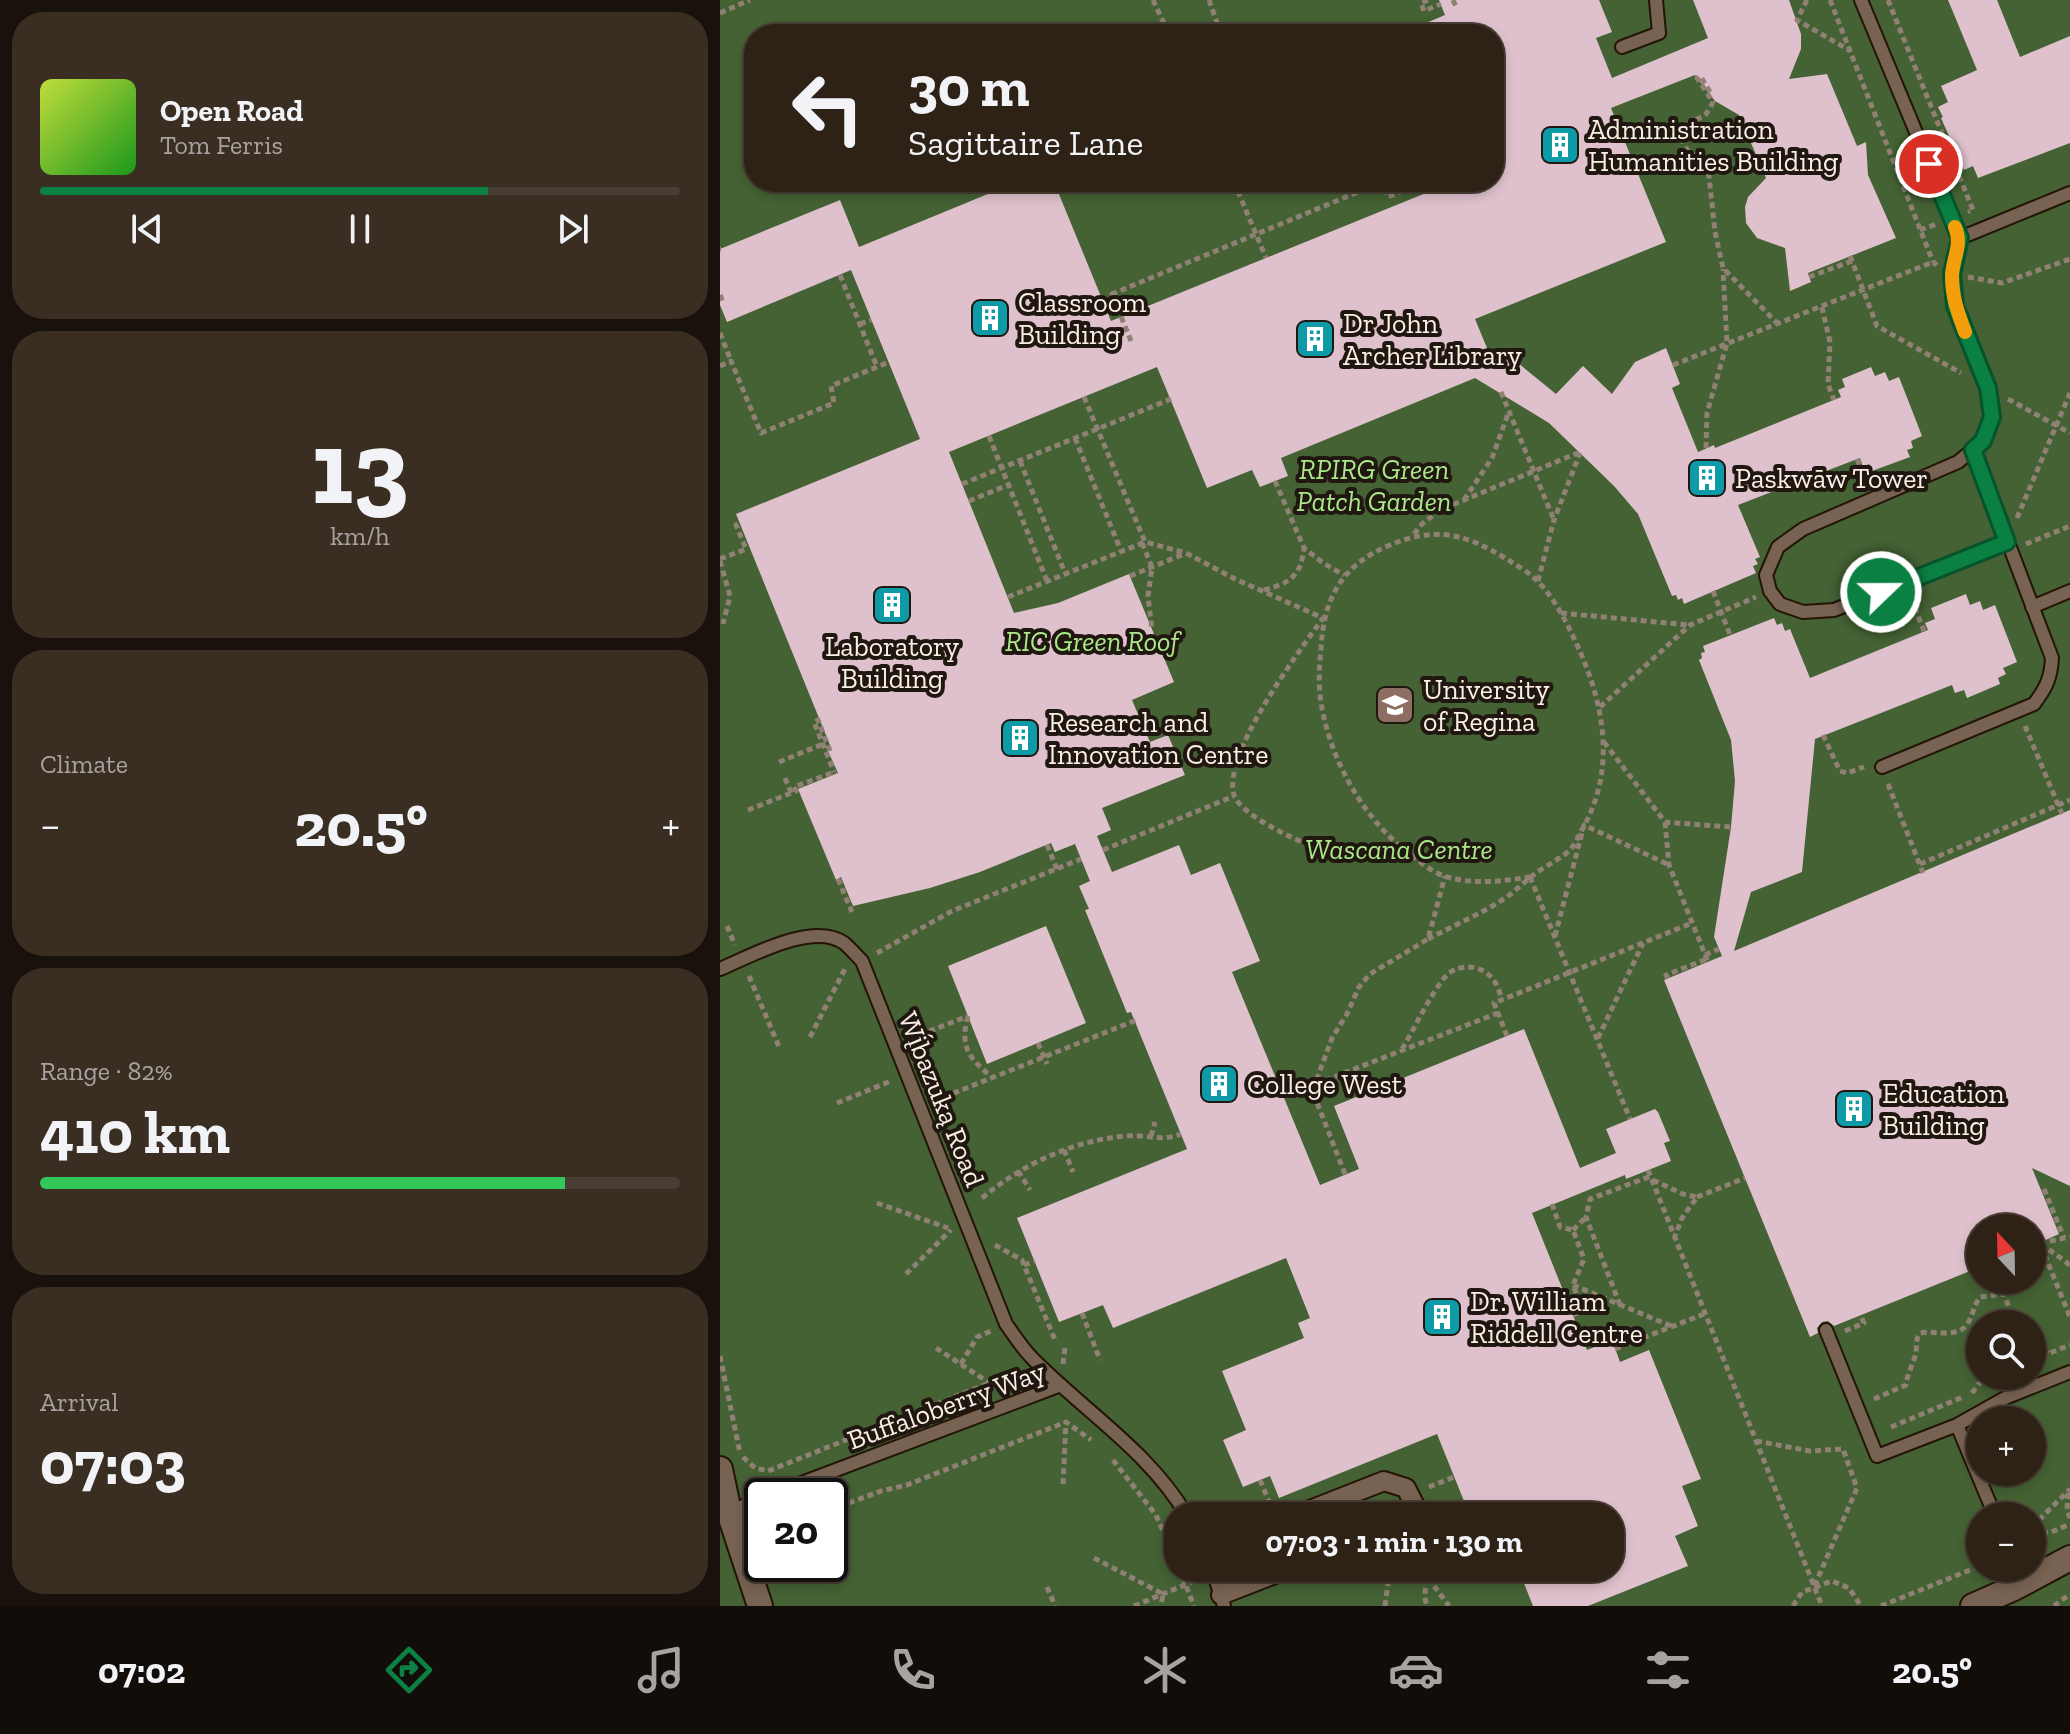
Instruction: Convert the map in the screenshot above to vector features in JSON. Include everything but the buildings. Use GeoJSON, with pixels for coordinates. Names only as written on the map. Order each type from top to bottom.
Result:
{"type":"FeatureCollection","features":[{"type":"Feature","properties":{"kind":"street"},"geometry":{"type":"LineString","coordinates":[[720,1469],[729,1512],[760,1606]]}},
{"type":"Feature","properties":{"kind":"street"},"geometry":{"type":"LineString","coordinates":[[1331,1502],[1384,1481],[1406,1488],[1413,1502]]}},
{"type":"Feature","properties":{"kind":"street"},"geometry":{"type":"LineString","coordinates":[[2046,1566],[2070,1558]]}},
{"type":"Feature","properties":{"kind":"street"},"geometry":{"type":"LineString","coordinates":[[1223,1601],[1262,1582]]}},
{"type":"Feature","properties":{"kind":"street"},"geometry":{"type":"LineString","coordinates":[[1973,1606],[2012,1582]]}},
{"type":"Feature","properties":{"kind":"lane"},"geometry":{"type":"LineString","coordinates":[[1622,47],[1659,33],[1656,0]]}},
{"type":"Feature","properties":{"kind":"lane"},"geometry":{"type":"LineString","coordinates":[[1861,0],[1960,238],[1952,274],[1955,306],[1988,388],[1992,417],[1983,441],[1958,462],[1803,529],[1778,547],[1766,575],[1770,591],[1780,604],[1803,612],[1834,610],[2009,546]]}},
{"type":"Feature","properties":{"kind":"lane"},"geometry":{"type":"LineString","coordinates":[[1960,238],[2070,193]]}},
{"type":"Feature","properties":{"kind":"lane"},"geometry":{"type":"LineString","coordinates":[[1882,767],[2034,704],[2051,676],[2052,658],[1973,450]]}},
{"type":"Feature","properties":{"kind":"lane"},"geometry":{"type":"LineString","coordinates":[[2032,607],[2070,591]]}},
{"type":"Feature","properties":{"kind":"lane"},"geometry":{"type":"LineString","coordinates":[[720,969],[788,940],[820,936],[842,942],[862,961]]}},
{"type":"Feature","properties":{"kind":"lane","name":"Wį́bazuką Road"},"geometry":{"type":"LineString","coordinates":[[862,961],[1006,1324],[1029,1356],[1061,1385]]}},
{"type":"Feature","properties":{"kind":"lane"},"geometry":{"type":"LineString","coordinates":[[1828,1333],[1877,1456],[1957,1425],[2005,1398],[2070,1372]]}},
{"type":"Feature","properties":{"kind":"lane","name":"Buffaloberry Way"},"geometry":{"type":"LineString","coordinates":[[814,1478],[1061,1385],[1119,1437],[1179,1502]]}},
{"type":"Feature","properties":{"kind":"lane"},"geometry":{"type":"LineString","coordinates":[[1957,1425],[1989,1502]]}},
{"type":"Feature","properties":{"kind":"lane","name":"Buffaloberry Way"},"geometry":{"type":"LineString","coordinates":[[729,1512],[744,1505]]}},
{"type":"Feature","properties":{"kind":"lane"},"geometry":{"type":"LineString","coordinates":[[1217,1582],[1223,1601]]}},
{"type":"Feature","properties":{"kind":"path"},"geometry":{"type":"LineString","coordinates":[[720,13],[750,0]]}},
{"type":"Feature","properties":{"kind":"path"},"geometry":{"type":"LineString","coordinates":[[1153,0],[1164,24]]}},
{"type":"Feature","properties":{"kind":"path"},"geometry":{"type":"LineString","coordinates":[[1209,0],[1217,24]]}},
{"type":"Feature","properties":{"kind":"path"},"geometry":{"type":"LineString","coordinates":[[1428,0],[1421,3],[1424,11],[1441,4]]}},
{"type":"Feature","properties":{"kind":"path"},"geometry":{"type":"LineString","coordinates":[[1453,0],[1457,9]]}},
{"type":"Feature","properties":{"kind":"path"},"geometry":{"type":"LineString","coordinates":[[1807,0],[1797,20],[1850,51]]}},
{"type":"Feature","properties":{"kind":"path"},"geometry":{"type":"LineString","coordinates":[[1830,0],[1933,262],[1952,274],[2002,283],[2070,259]]}},
{"type":"Feature","properties":{"kind":"path"},"geometry":{"type":"LineString","coordinates":[[1706,448],[1707,413],[1727,343],[1723,268],[1715,232],[1707,158],[1688,152],[1683,142],[1685,128],[1690,121],[1705,115],[1713,102],[1697,78],[1701,77],[1710,92]]}},
{"type":"Feature","properties":{"kind":"path"},"geometry":{"type":"LineString","coordinates":[[1238,192],[1266,258]]}},
{"type":"Feature","properties":{"kind":"path"},"geometry":{"type":"LineString","coordinates":[[1131,341],[1112,294],[1358,192]]}},
{"type":"Feature","properties":{"kind":"path"},"geometry":{"type":"LineString","coordinates":[[1809,277],[1851,258],[1877,326],[2070,433]]}},
{"type":"Feature","properties":{"kind":"path"},"geometry":{"type":"LineString","coordinates":[[1673,365],[1933,262]]}},
{"type":"Feature","properties":{"kind":"path"},"geometry":{"type":"LineString","coordinates":[[1723,268],[1777,323]]}},
{"type":"Feature","properties":{"kind":"path"},"geometry":{"type":"LineString","coordinates":[[840,275],[877,367]]}},
{"type":"Feature","properties":{"kind":"path"},"geometry":{"type":"LineString","coordinates":[[1822,307],[1830,342],[1828,384],[1834,400]]}},
{"type":"Feature","properties":{"kind":"path"},"geometry":{"type":"LineString","coordinates":[[860,324],[871,320]]}},
{"type":"Feature","properties":{"kind":"path"},"geometry":{"type":"LineString","coordinates":[[720,333],[761,433],[834,403],[831,386],[889,362]]}},
{"type":"Feature","properties":{"kind":"path"},"geometry":{"type":"LineString","coordinates":[[720,366],[731,361]]}},
{"type":"Feature","properties":{"kind":"path"},"geometry":{"type":"LineString","coordinates":[[1501,392],[1554,520]]}},
{"type":"Feature","properties":{"kind":"path"},"geometry":{"type":"LineString","coordinates":[[2009,546],[2070,393]]}},
{"type":"Feature","properties":{"kind":"path"},"geometry":{"type":"LineString","coordinates":[[1084,397],[1152,567],[1148,596],[1152,630]]}},
{"type":"Feature","properties":{"kind":"path"},"geometry":{"type":"LineString","coordinates":[[962,484],[1171,399]]}},
{"type":"Feature","properties":{"kind":"path"},"geometry":{"type":"LineString","coordinates":[[1463,501],[1492,458],[1509,412]]}},
{"type":"Feature","properties":{"kind":"path"},"geometry":{"type":"LineString","coordinates":[[989,436],[1047,581]]}},
{"type":"Feature","properties":{"kind":"path"},"geometry":{"type":"LineString","coordinates":[[1075,438],[1121,551]]}},
{"type":"Feature","properties":{"kind":"path"},"geometry":{"type":"LineString","coordinates":[[1413,536],[1422,524],[1440,510],[1580,452],[1554,520],[1538,581]]}},
{"type":"Feature","properties":{"kind":"path"},"geometry":{"type":"LineString","coordinates":[[1020,461],[1065,573]]}},
{"type":"Feature","properties":{"kind":"path"},"geometry":{"type":"LineString","coordinates":[[1275,481],[1304,548],[1344,575]]}},
{"type":"Feature","properties":{"kind":"path"},"geometry":{"type":"LineString","coordinates":[[969,501],[1008,485]]}},
{"type":"Feature","properties":{"kind":"path"},"geometry":{"type":"LineString","coordinates":[[723,624],[730,596],[720,560],[746,549],[736,525],[740,523]]}},
{"type":"Feature","properties":{"kind":"path"},"geometry":{"type":"LineString","coordinates":[[2009,546],[2070,526]]}},
{"type":"Feature","properties":{"kind":"path"},"geometry":{"type":"LineString","coordinates":[[1345,1174],[1316,1100],[1315,1084],[1332,1038],[1359,987],[1370,974],[1508,896],[1571,849],[1593,809],[1601,775],[1604,741],[1596,691],[1561,613],[1538,581],[1476,544],[1447,533],[1413,536],[1362,559],[1344,575],[1323,618],[1278,682],[1243,744],[1233,783],[1234,796],[1242,807],[1282,833],[1318,850],[1357,859],[1385,860],[1410,854]]}},
{"type":"Feature","properties":{"kind":"path"},"geometry":{"type":"LineString","coordinates":[[1008,597],[1143,542],[1186,553],[1235,579],[1323,618]]}},
{"type":"Feature","properties":{"kind":"path"},"geometry":{"type":"LineString","coordinates":[[1263,591],[1280,586],[1294,576],[1302,566],[1304,548]]}},
{"type":"Feature","properties":{"kind":"path"},"geometry":{"type":"LineString","coordinates":[[1130,576],[1186,553]]}},
{"type":"Feature","properties":{"kind":"path"},"geometry":{"type":"LineString","coordinates":[[1905,582],[1924,631]]}},
{"type":"Feature","properties":{"kind":"path"},"geometry":{"type":"LineString","coordinates":[[1713,591],[1730,635]]}},
{"type":"Feature","properties":{"kind":"path"},"geometry":{"type":"LineString","coordinates":[[1599,708],[1690,625],[1770,591]]}},
{"type":"Feature","properties":{"kind":"path"},"geometry":{"type":"LineString","coordinates":[[1561,613],[1690,625]]}},
{"type":"Feature","properties":{"kind":"path"},"geometry":{"type":"LineString","coordinates":[[1323,618],[1322,708],[1333,745],[1363,806],[1398,845],[1445,876],[1490,883],[1530,877]]}},
{"type":"Feature","properties":{"kind":"path"},"geometry":{"type":"LineString","coordinates":[[2018,711],[2062,814]]}},
{"type":"Feature","properties":{"kind":"path"},"geometry":{"type":"LineString","coordinates":[[748,810],[796,791],[794,787],[834,773],[814,722],[818,720],[830,751]]}},
{"type":"Feature","properties":{"kind":"path"},"geometry":{"type":"LineString","coordinates":[[1823,735],[1840,771],[1847,773],[1872,764],[1882,767]]}},
{"type":"Feature","properties":{"kind":"path"},"geometry":{"type":"LineString","coordinates":[[1604,741],[1665,822],[1669,865],[1707,958]]}},
{"type":"Feature","properties":{"kind":"path"},"geometry":{"type":"LineString","coordinates":[[779,762],[823,744]]}},
{"type":"Feature","properties":{"kind":"path"},"geometry":{"type":"LineString","coordinates":[[785,778],[791,793]]}},
{"type":"Feature","properties":{"kind":"path"},"geometry":{"type":"LineString","coordinates":[[1890,787],[1923,873]]}},
{"type":"Feature","properties":{"kind":"path"},"geometry":{"type":"LineString","coordinates":[[1103,850],[1234,796]]}},
{"type":"Feature","properties":{"kind":"path"},"geometry":{"type":"LineString","coordinates":[[1920,864],[2070,800]]}},
{"type":"Feature","properties":{"kind":"path"},"geometry":{"type":"LineString","coordinates":[[1665,822],[1731,827]]}},
{"type":"Feature","properties":{"kind":"path"},"geometry":{"type":"LineString","coordinates":[[1584,825],[1669,865]]}},
{"type":"Feature","properties":{"kind":"path"},"geometry":{"type":"LineString","coordinates":[[1554,937],[1584,825]]}},
{"type":"Feature","properties":{"kind":"path"},"geometry":{"type":"LineString","coordinates":[[1047,845],[1057,869]]}},
{"type":"Feature","properties":{"kind":"path"},"geometry":{"type":"LineString","coordinates":[[810,1037],[845,968],[952,911],[1081,859]]}},
{"type":"Feature","properties":{"kind":"path"},"geometry":{"type":"LineString","coordinates":[[1428,939],[1445,876]]}},
{"type":"Feature","properties":{"kind":"path"},"geometry":{"type":"LineString","coordinates":[[1530,877],[1630,1119]]}},
{"type":"Feature","properties":{"kind":"path"},"geometry":{"type":"LineString","coordinates":[[838,879],[852,912]]}},
{"type":"Feature","properties":{"kind":"path"},"geometry":{"type":"LineString","coordinates":[[1507,1036],[1494,1003],[1692,923]]}},
{"type":"Feature","properties":{"kind":"path"},"geometry":{"type":"LineString","coordinates":[[727,926],[780,1049]]}},
{"type":"Feature","properties":{"kind":"path"},"geometry":{"type":"LineString","coordinates":[[1597,1039],[1643,943]]}},
{"type":"Feature","properties":{"kind":"path"},"geometry":{"type":"LineString","coordinates":[[1668,978],[1666,975],[1707,958],[1719,949]]}},
{"type":"Feature","properties":{"kind":"path"},"geometry":{"type":"LineString","coordinates":[[1402,1050],[1446,976],[1459,968],[1474,966],[1485,971],[1494,980],[1502,999]]}},
{"type":"Feature","properties":{"kind":"path"},"geometry":{"type":"LineString","coordinates":[[1315,1084],[1498,1013]]}},
{"type":"Feature","properties":{"kind":"path"},"geometry":{"type":"LineString","coordinates":[[920,1035],[968,1016],[964,1043],[970,1057],[993,1078]]}},
{"type":"Feature","properties":{"kind":"path"},"geometry":{"type":"LineString","coordinates":[[944,1097],[1046,1061],[1139,1019]]}},
{"type":"Feature","properties":{"kind":"path"},"geometry":{"type":"LineString","coordinates":[[1038,1043],[1046,1061]]}},
{"type":"Feature","properties":{"kind":"path"},"geometry":{"type":"LineString","coordinates":[[837,1103],[907,1075]]}},
{"type":"Feature","properties":{"kind":"path"},"geometry":{"type":"LineString","coordinates":[[1151,1136],[1155,1122]]}},
{"type":"Feature","properties":{"kind":"path"},"geometry":{"type":"LineString","coordinates":[[982,1198],[1018,1171],[1085,1142],[1151,1136],[1168,1140],[1181,1134]]}},
{"type":"Feature","properties":{"kind":"path"},"geometry":{"type":"LineString","coordinates":[[1064,1150],[1073,1172]]}},
{"type":"Feature","properties":{"kind":"path"},"geometry":{"type":"LineString","coordinates":[[1018,1171],[1030,1190]]}},
{"type":"Feature","properties":{"kind":"path"},"geometry":{"type":"LineString","coordinates":[[1650,1175],[1683,1194],[1697,1197]]}},
{"type":"Feature","properties":{"kind":"path"},"geometry":{"type":"LineString","coordinates":[[1573,1230],[1586,1217],[1590,1199],[1650,1175]]}},
{"type":"Feature","properties":{"kind":"path"},"geometry":{"type":"LineString","coordinates":[[1650,1175],[1822,1606]]}},
{"type":"Feature","properties":{"kind":"path"},"geometry":{"type":"LineString","coordinates":[[1675,1239],[1682,1218],[1697,1197],[1745,1178]]}},
{"type":"Feature","properties":{"kind":"path"},"geometry":{"type":"LineString","coordinates":[[2044,1189],[2067,1238],[2046,1242]]}},
{"type":"Feature","properties":{"kind":"path"},"geometry":{"type":"LineString","coordinates":[[877,1203],[1001,1247],[1022,1260],[1055,1340]]}},
{"type":"Feature","properties":{"kind":"path"},"geometry":{"type":"LineString","coordinates":[[1552,1204],[1560,1227],[1573,1230]]}},
{"type":"Feature","properties":{"kind":"path"},"geometry":{"type":"LineString","coordinates":[[1586,1217],[1620,1305]]}},
{"type":"Feature","properties":{"kind":"path"},"geometry":{"type":"LineString","coordinates":[[906,1274],[952,1229]]}},
{"type":"Feature","properties":{"kind":"path"},"geometry":{"type":"LineString","coordinates":[[1573,1230],[1584,1259],[1573,1285],[1583,1311],[1573,1315]]}},
{"type":"Feature","properties":{"kind":"path"},"geometry":{"type":"LineString","coordinates":[[2046,1247],[2070,1265]]}},
{"type":"Feature","properties":{"kind":"path"},"geometry":{"type":"LineString","coordinates":[[2046,1258],[2070,1317]]}},
{"type":"Feature","properties":{"kind":"path"},"geometry":{"type":"LineString","coordinates":[[1024,1265],[1035,1261]]}},
{"type":"Feature","properties":{"kind":"path"},"geometry":{"type":"LineString","coordinates":[[1573,1285],[1671,1326]]}},
{"type":"Feature","properties":{"kind":"path"},"geometry":{"type":"LineString","coordinates":[[1972,1310],[1980,1297],[2004,1294],[2010,1310]]}},
{"type":"Feature","properties":{"kind":"path"},"geometry":{"type":"LineString","coordinates":[[1082,1313],[1100,1360]]}},
{"type":"Feature","properties":{"kind":"path"},"geometry":{"type":"LineString","coordinates":[[1615,1349],[1704,1314]]}},
{"type":"Feature","properties":{"kind":"path"},"geometry":{"type":"LineString","coordinates":[[1828,1333],[1864,1323],[1861,1316]]}},
{"type":"Feature","properties":{"kind":"path"},"geometry":{"type":"LineString","coordinates":[[1865,1401],[1906,1385],[1908,1368],[1915,1357],[1916,1337],[1922,1331],[1937,1334],[1966,1327]]}},
{"type":"Feature","properties":{"kind":"path"},"geometry":{"type":"LineString","coordinates":[[2046,1351],[2048,1353],[2070,1345]]}},
{"type":"Feature","properties":{"kind":"path"},"geometry":{"type":"LineString","coordinates":[[936,1348],[1017,1401]]}},
{"type":"Feature","properties":{"kind":"path"},"geometry":{"type":"LineString","coordinates":[[720,1356],[740,1453],[752,1478]]}},
{"type":"Feature","properties":{"kind":"path"},"geometry":{"type":"LineString","coordinates":[[740,1453],[755,1468],[768,1471],[989,1383]]}},
{"type":"Feature","properties":{"kind":"path"},"geometry":{"type":"LineString","coordinates":[[1755,1441],[1810,1451],[1843,1449],[1972,1394],[1975,1390]]}},
{"type":"Feature","properties":{"kind":"path"},"geometry":{"type":"LineString","coordinates":[[848,1503],[907,1485],[1066,1422],[1097,1444]]}},
{"type":"Feature","properties":{"kind":"path"},"geometry":{"type":"LineString","coordinates":[[1814,1587],[1857,1488],[1843,1449]]}},
{"type":"Feature","properties":{"kind":"path"},"geometry":{"type":"LineString","coordinates":[[1107,1452],[1156,1515],[1164,1533]]}},
{"type":"Feature","properties":{"kind":"path"},"geometry":{"type":"LineString","coordinates":[[1260,1480],[1269,1502]]}},
{"type":"Feature","properties":{"kind":"path"},"geometry":{"type":"LineString","coordinates":[[2069,1491],[2067,1510],[2070,1518]]}},
{"type":"Feature","properties":{"kind":"path"},"geometry":{"type":"LineString","coordinates":[[2046,1515],[2069,1491]]}},
{"type":"Feature","properties":{"kind":"path"},"geometry":{"type":"LineString","coordinates":[[2046,1532],[2070,1524]]}},
{"type":"Feature","properties":{"kind":"path"},"geometry":{"type":"LineString","coordinates":[[1094,1558],[1163,1594]]}},
{"type":"Feature","properties":{"kind":"path"},"geometry":{"type":"LineString","coordinates":[[1881,1606],[1966,1572]]}},
{"type":"Feature","properties":{"kind":"path"},"geometry":{"type":"LineString","coordinates":[[1793,1606],[1802,1592],[1832,1581],[1842,1583],[1855,1594],[1861,1606]]}},
{"type":"Feature","properties":{"kind":"path"},"geometry":{"type":"LineString","coordinates":[[1186,1582],[1194,1606]]}},
{"type":"Feature","properties":{"kind":"path"},"geometry":{"type":"LineString","coordinates":[[1134,1606],[1193,1582]]}},
{"type":"Feature","properties":{"kind":"path"},"geometry":{"type":"LineString","coordinates":[[1385,1606],[1388,1582]]}},
{"type":"Feature","properties":{"kind":"path"},"geometry":{"type":"LineString","coordinates":[[1426,1582],[1424,1598],[1427,1606]]}},
{"type":"Feature","properties":{"kind":"path"},"geometry":{"type":"LineString","coordinates":[[1431,1582],[1449,1606]]}},
{"type":"Feature","properties":{"kind":"path"},"geometry":{"type":"LineString","coordinates":[[1047,1587],[1055,1606]]}},
{"type":"Feature","properties":{"kind":"path"},"geometry":{"type":"LineString","coordinates":[[1161,1606],[1163,1594]]}},
{"type":"Feature","properties":{"kind":"path"},"geometry":{"type":"LineString","coordinates":[[2054,1606],[2070,1594]]}},
{"type":"Feature","properties":{"kind":"green space","name":"Wascana Centre"},"geometry":{"type":"Polygon","coordinates":[[[720,0],[2070,0],[2070,1606],[720,1606],[720,0]]]}},
{"type":"Feature","properties":{"kind":"slow traffic"},"geometry":{"type":"LineString","coordinates":[[1955,227],[1960,238],[1952,274],[1955,306],[1965,332]]}},
{"type":"Feature","properties":{"kind":"place","name":"Administration Humanities Building"},"geometry":{"type":"Point","coordinates":[1560,145]}},
{"type":"Feature","properties":{"kind":"place","name":"Classroom Building"},"geometry":{"type":"Point","coordinates":[990,318]}},
{"type":"Feature","properties":{"kind":"place","name":"Dr John Archer Library"},"geometry":{"type":"Point","coordinates":[1315,339]}},
{"type":"Feature","properties":{"kind":"place","name":"Paskwāw Tower"},"geometry":{"type":"Point","coordinates":[1707,478]}},
{"type":"Feature","properties":{"kind":"place","name":"Laboratory Building"},"geometry":{"type":"Point","coordinates":[892,605]}},
{"type":"Feature","properties":{"kind":"place","name":"University of Regina"},"geometry":{"type":"Point","coordinates":[1395,705]}},
{"type":"Feature","properties":{"kind":"place","name":"Research and Innovation Centre"},"geometry":{"type":"Point","coordinates":[1020,738]}},
{"type":"Feature","properties":{"kind":"place","name":"College West"},"geometry":{"type":"Point","coordinates":[1219,1084]}},
{"type":"Feature","properties":{"kind":"place","name":"Education Building"},"geometry":{"type":"Point","coordinates":[1854,1109]}},
{"type":"Feature","properties":{"kind":"place","name":"Dr. William Riddell Centre"},"geometry":{"type":"Point","coordinates":[1442,1317]}},
{"type":"Feature","properties":{"kind":"route"},"geometry":{"type":"LineString","coordinates":[[1881,592],[2007,542],[1973,450],[1983,441],[1992,417],[1988,388],[1955,306],[1952,274],[1960,238],[1929,164]]}},
{"type":"Feature","properties":{"kind":"park label","name":"RPIRG Green Patch Garden"},"geometry":{"type":"Point","coordinates":[1374,485]}},
{"type":"Feature","properties":{"kind":"park label","name":"RIC Green Roof"},"geometry":{"type":"Point","coordinates":[1092,641]}}]}
